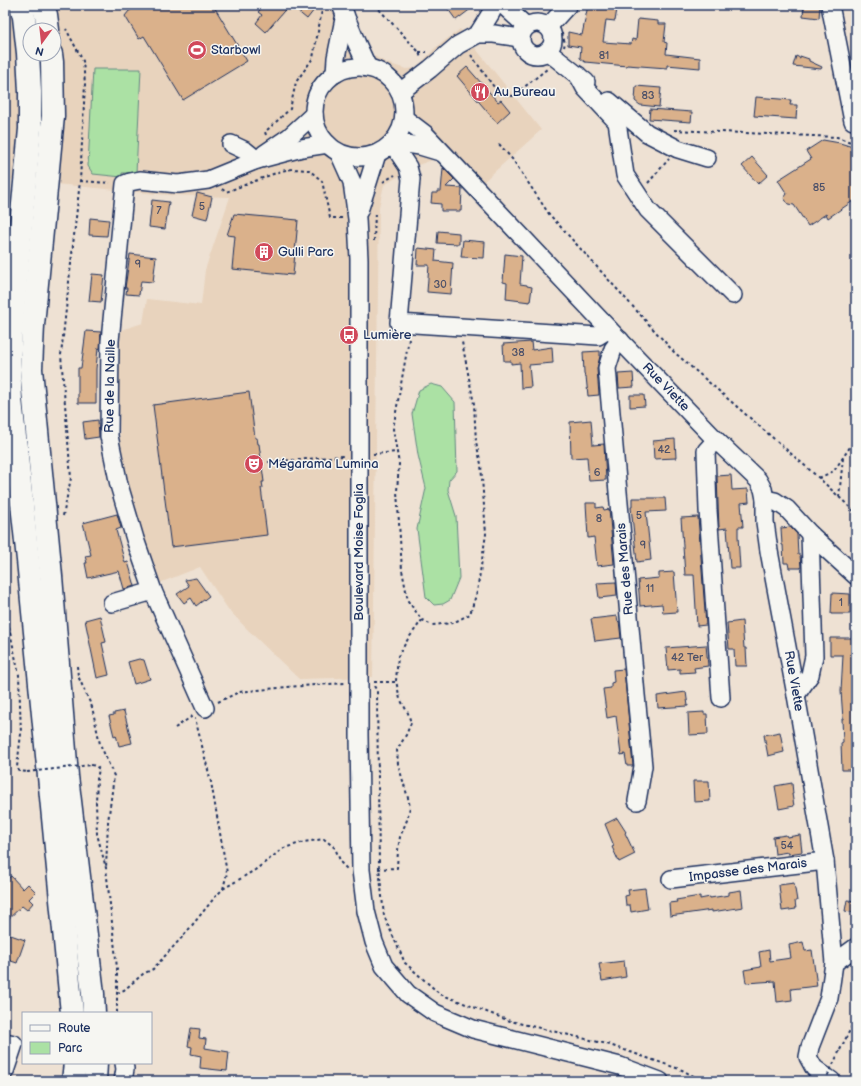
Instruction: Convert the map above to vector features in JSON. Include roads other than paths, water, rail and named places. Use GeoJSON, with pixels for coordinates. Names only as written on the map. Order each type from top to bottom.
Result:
{"type":"FeatureCollection","features":[{"type":"Feature","properties":{"kind":"main road"},"geometry":{"type":"LineString","coordinates":[[21,5],[24,17],[28,53],[30,129],[9,366],[11,400],[30,576],[72,1012]]}},
{"type":"Feature","properties":{"kind":"main road"},"geometry":{"type":"LineString","coordinates":[[43,5],[46,15],[52,22]]}},
{"type":"Feature","properties":{"kind":"main road"},"geometry":{"type":"LineString","coordinates":[[51,62],[53,116],[33,325],[31,369],[51,576],[67,776],[94,1012]]}},
{"type":"Feature","properties":{"kind":"main road"},"geometry":{"type":"LineString","coordinates":[[73,1081],[75,1064]]}},
{"type":"Feature","properties":{"kind":"main road"},"geometry":{"type":"LineString","coordinates":[[95,1081],[96,1064]]}},
{"type":"Feature","properties":{"kind":"street"},"geometry":{"type":"LineString","coordinates":[[478,34],[495,5]]}},
{"type":"Feature","properties":{"kind":"street"},"geometry":{"type":"LineString","coordinates":[[503,5],[523,32],[521,43],[527,52],[532,54],[552,54]]}},
{"type":"Feature","properties":{"kind":"street"},"geometry":{"type":"LineString","coordinates":[[548,27],[568,5]]}},
{"type":"Feature","properties":{"kind":"street"},"geometry":{"type":"LineString","coordinates":[[830,5],[853,121]]}},
{"type":"Feature","properties":{"kind":"street"},"geometry":{"type":"LineString","coordinates":[[343,10],[368,68]]}},
{"type":"Feature","properties":{"kind":"street"},"geometry":{"type":"LineString","coordinates":[[335,74],[343,10]]}},
{"type":"Feature","properties":{"kind":"street"},"geometry":{"type":"LineString","coordinates":[[400,92],[458,45],[478,34],[523,32],[535,23],[548,27],[551,32],[552,42],[550,47],[552,54],[647,133],[678,149],[707,158]]}},
{"type":"Feature","properties":{"kind":"street"},"geometry":{"type":"LineString","coordinates":[[349,68],[368,68],[378,71],[391,80],[400,92],[404,105],[404,118],[400,131],[393,143],[385,149],[377,154],[365,157],[352,157],[334,148],[321,136],[316,126],[314,114],[315,103],[319,91],[335,74],[349,68]]}},
{"type":"Feature","properties":{"kind":"street"},"geometry":{"type":"LineString","coordinates":[[578,76],[585,88],[617,122],[625,175],[648,210],[733,295]]}},
{"type":"Feature","properties":{"kind":"street"},"geometry":{"type":"LineString","coordinates":[[277,158],[289,137],[314,114]]}},
{"type":"Feature","properties":{"kind":"street","name":"Rue Viette"},"geometry":{"type":"LineString","coordinates":[[404,118],[425,134],[716,440],[758,480],[765,499],[765,522],[769,551],[796,695],[824,861],[834,964],[829,998],[810,1047],[808,1057],[814,1068],[832,1081]]}},
{"type":"Feature","properties":{"kind":"street"},"geometry":{"type":"LineString","coordinates":[[393,143],[420,146],[442,152]]}},
{"type":"Feature","properties":{"kind":"street"},"geometry":{"type":"LineString","coordinates":[[393,143],[408,167],[411,179],[399,323],[598,336],[614,334]]}},
{"type":"Feature","properties":{"kind":"street"},"geometry":{"type":"LineString","coordinates":[[231,144],[246,151],[257,160],[277,158],[302,148],[334,148]]}},
{"type":"Feature","properties":{"kind":"street","name":"Boulevard Moise Foglia"},"geometry":{"type":"LineString","coordinates":[[334,148],[352,182],[357,219],[359,259],[359,682],[361,870],[366,911],[374,942],[384,966],[408,994],[435,1013],[473,1029],[620,1066],[660,1081]]}},
{"type":"Feature","properties":{"kind":"street","name":"Boulevard Moise Foglia"},"geometry":{"type":"LineString","coordinates":[[357,219],[377,154]]}},
{"type":"Feature","properties":{"kind":"street","name":"Rue de la Naille"},"geometry":{"type":"LineString","coordinates":[[199,712],[153,591],[118,485],[109,436],[110,341],[128,180],[178,184],[208,180],[257,160]]}},
{"type":"Feature","properties":{"kind":"street","name":"Rue des Marais"},"geometry":{"type":"LineString","coordinates":[[614,334],[613,349],[607,368],[636,695],[644,766],[637,801]]}},
{"type":"Feature","properties":{"kind":"street"},"geometry":{"type":"LineString","coordinates":[[716,440],[706,451],[708,510],[721,698]]}},
{"type":"Feature","properties":{"kind":"street"},"geometry":{"type":"LineString","coordinates":[[765,499],[775,501],[787,509],[810,534],[856,576]]}},
{"type":"Feature","properties":{"kind":"street"},"geometry":{"type":"LineString","coordinates":[[796,695],[810,675],[814,656],[810,534]]}},
{"type":"Feature","properties":{"kind":"street"},"geometry":{"type":"LineString","coordinates":[[112,603],[153,591]]}},
{"type":"Feature","properties":{"kind":"street","name":"Impasse des Marais"},"geometry":{"type":"LineString","coordinates":[[671,879],[824,861]]}},
{"type":"Feature","properties":{"kind":"street"},"geometry":{"type":"LineString","coordinates":[[834,964],[856,948]]}},
{"type":"Feature","properties":{"kind":"street"},"geometry":{"type":"LineString","coordinates":[[5,1042],[14,1044],[5,1071]]}},
{"type":"Feature","properties":{"kind":"street"},"geometry":{"type":"LineString","coordinates":[[123,1081],[124,1064]]}},
{"type":"Feature","properties":{"kind":"place","name":"Starbowl"},"geometry":{"type":"Point","coordinates":[197,50]}},
{"type":"Feature","properties":{"kind":"place","name":"Au Bureau"},"geometry":{"type":"Point","coordinates":[480,92]}},
{"type":"Feature","properties":{"kind":"place","name":"Gulli Parc"},"geometry":{"type":"Point","coordinates":[264,252]}},
{"type":"Feature","properties":{"kind":"place","name":"Lumière"},"geometry":{"type":"Point","coordinates":[349,335]}},
{"type":"Feature","properties":{"kind":"place","name":"Mégarama Lumina"},"geometry":{"type":"Point","coordinates":[254,464]}}]}
